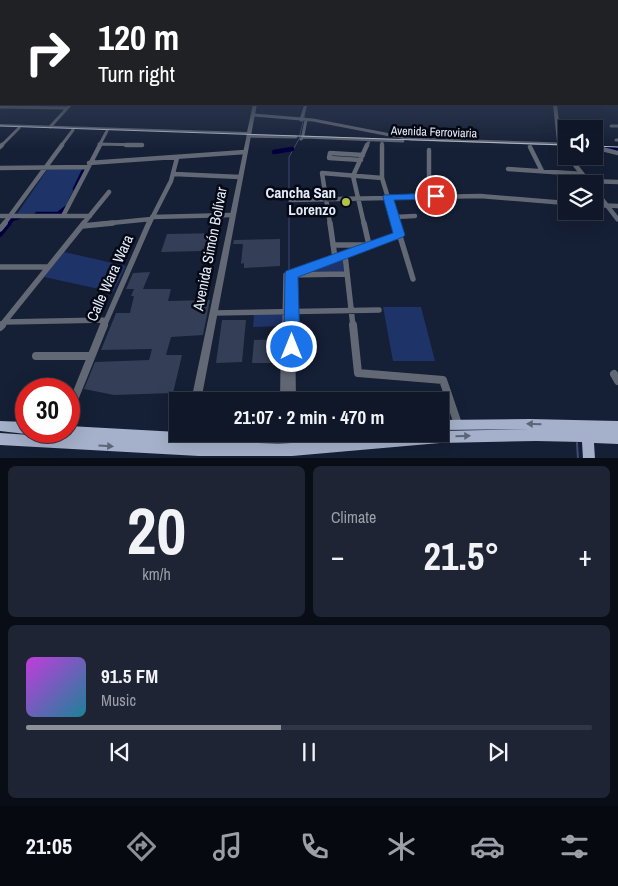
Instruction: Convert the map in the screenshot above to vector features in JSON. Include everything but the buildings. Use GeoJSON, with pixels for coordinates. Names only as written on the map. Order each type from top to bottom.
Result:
{"type":"FeatureCollection","features":[{"type":"Feature","properties":{"kind":"main road"},"geometry":{"type":"LineString","coordinates":[[449,424],[618,427]]}},
{"type":"Feature","properties":{"kind":"main road"},"geometry":{"type":"LineString","coordinates":[[582,425],[588,438],[589,458]]}},
{"type":"Feature","properties":{"kind":"main road"},"geometry":{"type":"LineString","coordinates":[[0,426],[15,427]]}},
{"type":"Feature","properties":{"kind":"main road"},"geometry":{"type":"LineString","coordinates":[[449,437],[536,435],[618,438]]}},
{"type":"Feature","properties":{"kind":"main road"},"geometry":{"type":"LineString","coordinates":[[80,437],[188,445],[247,442]]}},
{"type":"Feature","properties":{"kind":"main road"},"geometry":{"type":"LineString","coordinates":[[0,439],[15,438]]}},
{"type":"Feature","properties":{"kind":"street"},"geometry":{"type":"LineString","coordinates":[[16,106],[67,108]]}},
{"type":"Feature","properties":{"kind":"street","name":"Avenida Simón Bolívar"},"geometry":{"type":"LineString","coordinates":[[198,392],[255,106]]}},
{"type":"Feature","properties":{"kind":"street"},"geometry":{"type":"LineString","coordinates":[[303,120],[307,106]]}},
{"type":"Feature","properties":{"kind":"street"},"geometry":{"type":"LineString","coordinates":[[307,113],[308,106]]}},
{"type":"Feature","properties":{"kind":"street"},"geometry":{"type":"LineString","coordinates":[[555,106],[558,122]]}},
{"type":"Feature","properties":{"kind":"street"},"geometry":{"type":"LineString","coordinates":[[50,127],[67,108]]}},
{"type":"Feature","properties":{"kind":"street","name":"Avenida Ferroviaria"},"geometry":{"type":"LineString","coordinates":[[253,115],[303,120],[382,138],[558,146]]}},
{"type":"Feature","properties":{"kind":"street","name":"Avenida Ferroviaria"},"geometry":{"type":"LineString","coordinates":[[303,120],[302,137],[558,146]]}},
{"type":"Feature","properties":{"kind":"street"},"geometry":{"type":"LineString","coordinates":[[0,126],[296,137]]}},
{"type":"Feature","properties":{"kind":"street"},"geometry":{"type":"LineString","coordinates":[[0,126],[73,130],[249,134]]}},
{"type":"Feature","properties":{"kind":"street"},"geometry":{"type":"LineString","coordinates":[[611,126],[618,126]]}},
{"type":"Feature","properties":{"kind":"street"},"geometry":{"type":"LineString","coordinates":[[0,147],[19,128]]}},
{"type":"Feature","properties":{"kind":"street"},"geometry":{"type":"LineString","coordinates":[[0,229],[73,130]]}},
{"type":"Feature","properties":{"kind":"street"},"geometry":{"type":"LineString","coordinates":[[63,216],[107,131]]}},
{"type":"Feature","properties":{"kind":"street"},"geometry":{"type":"LineString","coordinates":[[382,138],[382,178],[414,279]]}},
{"type":"Feature","properties":{"kind":"street"},"geometry":{"type":"LineString","coordinates":[[369,245],[353,176],[370,141]]}},
{"type":"Feature","properties":{"kind":"street"},"geometry":{"type":"LineString","coordinates":[[99,144],[142,145]]}},
{"type":"Feature","properties":{"kind":"street"},"geometry":{"type":"LineString","coordinates":[[530,147],[542,171]]}},
{"type":"Feature","properties":{"kind":"street"},"geometry":{"type":"LineString","coordinates":[[603,149],[618,153]]}},
{"type":"Feature","properties":{"kind":"street"},"geometry":{"type":"LineString","coordinates":[[428,150],[428,176],[436,196]]}},
{"type":"Feature","properties":{"kind":"street"},"geometry":{"type":"LineString","coordinates":[[0,168],[43,169],[245,152]]}},
{"type":"Feature","properties":{"kind":"street"},"geometry":{"type":"LineString","coordinates":[[360,160],[328,158],[330,153],[363,155]]}},
{"type":"Feature","properties":{"kind":"street","name":"Calle Wara Wara"},"geometry":{"type":"LineString","coordinates":[[80,383],[106,320],[174,174],[178,158]]}},
{"type":"Feature","properties":{"kind":"street"},"geometry":{"type":"LineString","coordinates":[[575,165],[582,174]]}},
{"type":"Feature","properties":{"kind":"street"},"geometry":{"type":"LineString","coordinates":[[508,169],[582,174]]}},
{"type":"Feature","properties":{"kind":"street"},"geometry":{"type":"LineString","coordinates":[[335,258],[322,173],[382,178]]}},
{"type":"Feature","properties":{"kind":"street"},"geometry":{"type":"LineString","coordinates":[[174,174],[240,176]]}},
{"type":"Feature","properties":{"kind":"street"},"geometry":{"type":"LineString","coordinates":[[603,182],[618,182]]}},
{"type":"Feature","properties":{"kind":"street"},"geometry":{"type":"LineString","coordinates":[[2,324],[109,192]]}},
{"type":"Feature","properties":{"kind":"street"},"geometry":{"type":"LineString","coordinates":[[291,200],[480,196],[558,202]]}},
{"type":"Feature","properties":{"kind":"street"},"geometry":{"type":"LineString","coordinates":[[603,201],[618,220]]}},
{"type":"Feature","properties":{"kind":"street"},"geometry":{"type":"LineString","coordinates":[[603,205],[618,206]]}},
{"type":"Feature","properties":{"kind":"street"},"geometry":{"type":"LineString","coordinates":[[82,226],[152,218],[232,215]]}},
{"type":"Feature","properties":{"kind":"street"},"geometry":{"type":"LineString","coordinates":[[0,216],[90,216]]}},
{"type":"Feature","properties":{"kind":"street"},"geometry":{"type":"LineString","coordinates":[[395,217],[415,216]]}},
{"type":"Feature","properties":{"kind":"street"},"geometry":{"type":"LineString","coordinates":[[288,275],[399,235]]}},
{"type":"Feature","properties":{"kind":"street"},"geometry":{"type":"LineString","coordinates":[[333,245],[369,245]]}},
{"type":"Feature","properties":{"kind":"street"},"geometry":{"type":"LineString","coordinates":[[345,255],[358,373],[443,380],[458,424]]}},
{"type":"Feature","properties":{"kind":"street"},"geometry":{"type":"LineString","coordinates":[[0,267],[48,267]]}},
{"type":"Feature","properties":{"kind":"street"},"geometry":{"type":"LineString","coordinates":[[288,275],[347,274]]}},
{"type":"Feature","properties":{"kind":"street"},"geometry":{"type":"LineString","coordinates":[[288,275],[292,392]]}},
{"type":"Feature","properties":{"kind":"street"},"geometry":{"type":"LineString","coordinates":[[212,313],[379,310]]}},
{"type":"Feature","properties":{"kind":"street"},"geometry":{"type":"LineString","coordinates":[[284,392],[289,311]]}},
{"type":"Feature","properties":{"kind":"street"},"geometry":{"type":"LineString","coordinates":[[2,324],[106,320]]}},
{"type":"Feature","properties":{"kind":"street"},"geometry":{"type":"LineString","coordinates":[[36,356],[90,356]]}},
{"type":"Feature","properties":{"kind":"shaded area"},"geometry":{"type":"Polygon","coordinates":[[[83,168],[63,212],[17,214],[47,170],[83,168]]]}},
{"type":"Feature","properties":{"kind":"shaded area"},"geometry":{"type":"Polygon","coordinates":[[[64,252],[126,266],[113,292],[44,277],[64,252]]]}},
{"type":"Feature","properties":{"kind":"shaded area"},"geometry":{"type":"Polygon","coordinates":[[[339,258],[343,260],[344,271],[342,273],[304,273],[339,258]]]}},
{"type":"Feature","properties":{"kind":"shaded area"},"geometry":{"type":"Polygon","coordinates":[[[383,307],[421,307],[435,361],[393,361],[383,307]]]}},
{"type":"Feature","properties":{"kind":"shaded area"},"geometry":{"type":"Polygon","coordinates":[[[254,314],[284,314],[283,326],[253,327],[254,314]]]}},
{"type":"Feature","properties":{"kind":"waterway"},"geometry":{"type":"LineString","coordinates":[[304,118],[306,107]]}},
{"type":"Feature","properties":{"kind":"waterway"},"geometry":{"type":"LineString","coordinates":[[289,271],[289,157],[299,139],[303,121]]}},
{"type":"Feature","properties":{"kind":"waterway"},"geometry":{"type":"LineString","coordinates":[[606,148],[618,150]]}},
{"type":"Feature","properties":{"kind":"waterway"},"geometry":{"type":"LineString","coordinates":[[274,152],[292,149]]}},
{"type":"Feature","properties":{"kind":"waterway"},"geometry":{"type":"LineString","coordinates":[[75,189],[85,168]]}},
{"type":"Feature","properties":{"kind":"waterway"},"geometry":{"type":"LineString","coordinates":[[37,214],[58,214],[66,208]]}},
{"type":"Feature","properties":{"kind":"waterway"},"geometry":{"type":"LineString","coordinates":[[8,224],[12,219],[19,217]]}},
{"type":"Feature","properties":{"kind":"waterway"},"geometry":{"type":"LineString","coordinates":[[0,234],[9,223]]}},
{"type":"Feature","properties":{"kind":"waterway"},"geometry":{"type":"LineString","coordinates":[[288,385],[288,392]]}},
{"type":"Feature","properties":{"kind":"waterway"},"geometry":{"type":"LineString","coordinates":[[577,443],[578,458]]}},
{"type":"Feature","properties":{"kind":"tram line"},"geometry":{"type":"LineString","coordinates":[[0,126],[558,145]]}},
{"type":"Feature","properties":{"kind":"tram line"},"geometry":{"type":"LineString","coordinates":[[603,146],[618,147]]}},
{"type":"Feature","properties":{"kind":"place","name":"Cancha San Lorenzo"},"geometry":{"type":"Point","coordinates":[346,202]}},
{"type":"Feature","properties":{"kind":"route"},"geometry":{"type":"LineString","coordinates":[[292,347],[291,274],[399,235],[388,197],[436,196]]}}]}
